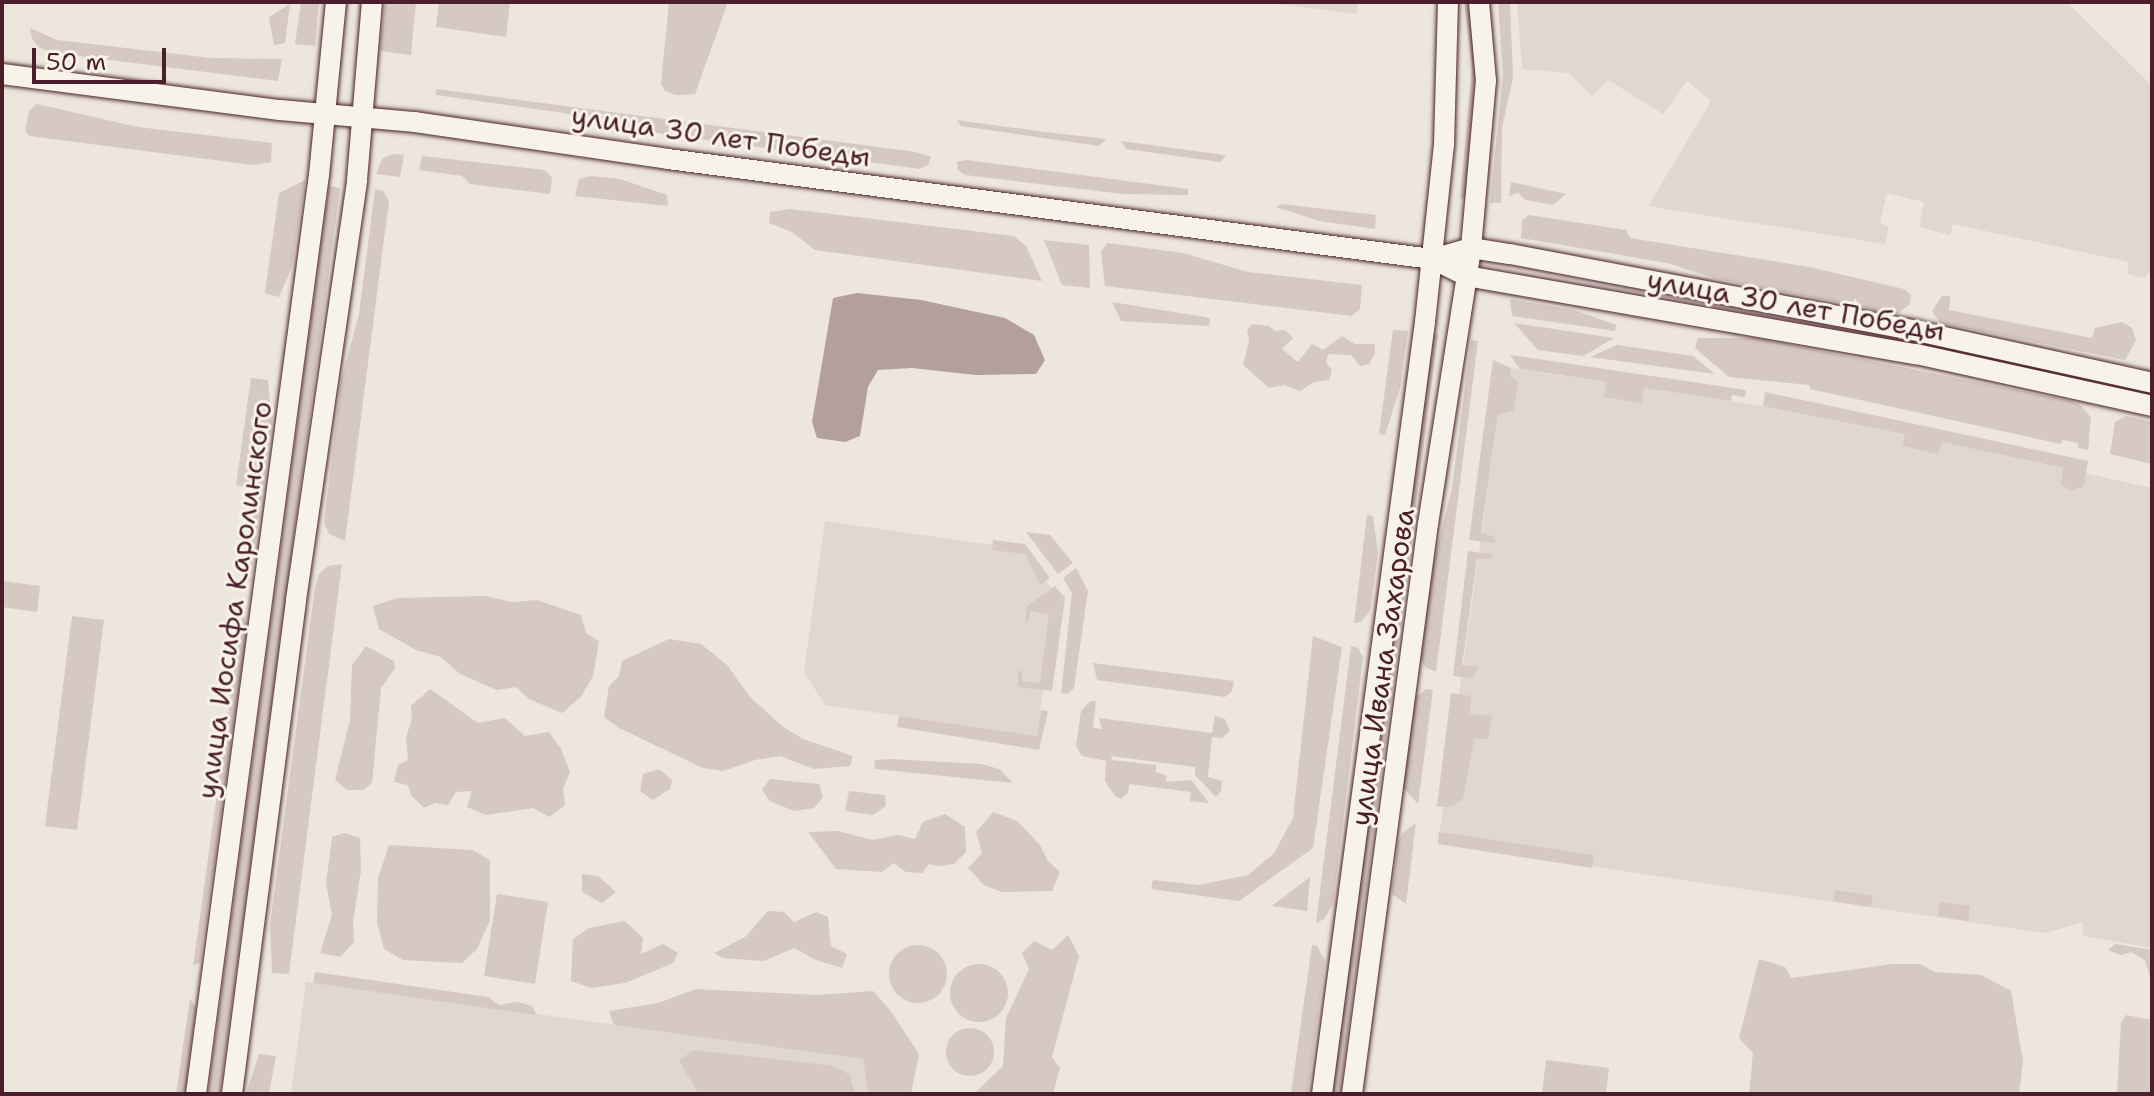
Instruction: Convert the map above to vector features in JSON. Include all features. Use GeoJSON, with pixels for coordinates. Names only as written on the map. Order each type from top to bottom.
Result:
{"type":"FeatureCollection","features":[{"type":"Feature","properties":{"kind":"main road","name":"улица Иосифа Каролинского"},"geometry":{"type":"LineString","coordinates":[[196,1094],[325,114],[336,2]]}},
{"type":"Feature","properties":{"kind":"main road"},"geometry":{"type":"LineString","coordinates":[[232,1094],[325,393],[339,324],[363,117],[372,2]]}},
{"type":"Feature","properties":{"kind":"main road","name":"улица Ивана Захарова"},"geometry":{"type":"LineString","coordinates":[[1322,1094],[1432,259],[1444,145],[1448,2]]}},
{"type":"Feature","properties":{"kind":"main road","name":"улица Ивана Захарова"},"geometry":{"type":"LineString","coordinates":[[1352,1094],[1428,524],[1471,248],[1486,81],[1479,2]]}},
{"type":"Feature","properties":{"kind":"main road","name":"улица 30 лет Победы"},"geometry":{"type":"LineString","coordinates":[[2,74],[363,117],[1432,259],[1467,276],[1843,340],[2152,406]]}},
{"type":"Feature","properties":{"kind":"main road","name":"улица 30 лет Победы"},"geometry":{"type":"LineString","coordinates":[[1432,259],[1471,248],[1667,281],[2152,383]]}},
{"type":"Feature","properties":{"kind":"shaded area"},"geometry":{"type":"Polygon","coordinates":[[[301,2],[319,2],[315,46],[295,44],[301,2]]]}},
{"type":"Feature","properties":{"kind":"shaded area"},"geometry":{"type":"Polygon","coordinates":[[[385,2],[416,2],[411,55],[380,51],[385,2]]]}},
{"type":"Feature","properties":{"kind":"shaded area"},"geometry":{"type":"Polygon","coordinates":[[[439,2],[510,2],[506,37],[436,27],[439,2]]]}},
{"type":"Feature","properties":{"kind":"shaded area"},"geometry":{"type":"Polygon","coordinates":[[[669,2],[728,2],[695,94],[676,95],[665,91],[661,84],[669,2]]]}},
{"type":"Feature","properties":{"kind":"shaded area"},"geometry":{"type":"Polygon","coordinates":[[[1262,2],[1358,2],[1356,14],[1262,2]]]}},
{"type":"Feature","properties":{"kind":"shaded area"},"geometry":{"type":"Polygon","coordinates":[[[1464,2],[1468,2],[1471,15],[1476,65],[1465,199],[1460,198],[1472,66],[1464,2]]]}},
{"type":"Feature","properties":{"kind":"shaded area"},"geometry":{"type":"Polygon","coordinates":[[[1498,2],[1510,2],[1513,77],[1502,128],[1501,203],[1490,203],[1503,75],[1498,2]]]}},
{"type":"Feature","properties":{"kind":"shaded area"},"geometry":{"type":"Polygon","coordinates":[[[1517,2],[2067,2],[2152,86],[2152,270],[2143,278],[2127,274],[2129,262],[1953,224],[1950,235],[1919,227],[1924,202],[1887,193],[1880,223],[1889,226],[1885,244],[1648,206],[1711,101],[1687,81],[1663,114],[1608,80],[1592,96],[1569,73],[1522,69],[1517,2]]]}},
{"type":"Feature","properties":{"kind":"shaded area"},"geometry":{"type":"Polygon","coordinates":[[[290,4],[285,43],[274,45],[269,17],[290,4]]]}},
{"type":"Feature","properties":{"kind":"shaded area"},"geometry":{"type":"Polygon","coordinates":[[[30,28],[57,40],[211,58],[282,59],[278,81],[54,53],[40,48],[32,39],[30,28]]]}},
{"type":"Feature","properties":{"kind":"shaded area"},"geometry":{"type":"Polygon","coordinates":[[[436,89],[916,152],[931,157],[928,165],[920,169],[634,130],[564,113],[436,95],[436,89]]]}},
{"type":"Feature","properties":{"kind":"shaded area"},"geometry":{"type":"Polygon","coordinates":[[[37,104],[138,127],[272,143],[271,162],[253,165],[29,136],[25,131],[29,111],[37,104]]]}},
{"type":"Feature","properties":{"kind":"shaded area"},"geometry":{"type":"Polygon","coordinates":[[[957,120],[1106,139],[1099,146],[961,126],[957,120]]]}},
{"type":"Feature","properties":{"kind":"shaded area"},"geometry":{"type":"Polygon","coordinates":[[[1121,141],[1226,156],[1220,162],[1126,149],[1121,141]]]}},
{"type":"Feature","properties":{"kind":"shaded area"},"geometry":{"type":"Polygon","coordinates":[[[393,154],[404,155],[400,177],[376,174],[382,159],[393,154]]]}},
{"type":"Feature","properties":{"kind":"shaded area"},"geometry":{"type":"Polygon","coordinates":[[[422,156],[544,170],[552,177],[550,194],[470,184],[462,176],[419,170],[422,156]]]}},
{"type":"Feature","properties":{"kind":"shaded area"},"geometry":{"type":"Polygon","coordinates":[[[966,160],[1188,189],[1188,195],[1123,194],[965,175],[958,170],[957,162],[966,160]]]}},
{"type":"Feature","properties":{"kind":"shaded area"},"geometry":{"type":"Polygon","coordinates":[[[591,176],[620,179],[667,195],[668,206],[575,196],[579,179],[591,176]]]}},
{"type":"Feature","properties":{"kind":"shaded area"},"geometry":{"type":"Polygon","coordinates":[[[305,180],[292,267],[279,297],[265,293],[279,193],[305,180]]]}},
{"type":"Feature","properties":{"kind":"shaded area"},"geometry":{"type":"Polygon","coordinates":[[[1511,182],[1566,194],[1553,205],[1526,200],[1518,193],[1509,196],[1511,182]]]}},
{"type":"Feature","properties":{"kind":"shaded area"},"geometry":{"type":"Polygon","coordinates":[[[329,186],[340,188],[220,1094],[208,1094],[329,186]]]}},
{"type":"Feature","properties":{"kind":"shaded area"},"geometry":{"type":"Polygon","coordinates":[[[375,189],[383,191],[389,201],[345,541],[329,534],[324,523],[341,381],[359,314],[375,189]]]}},
{"type":"Feature","properties":{"kind":"shaded area"},"geometry":{"type":"Polygon","coordinates":[[[1282,204],[1376,215],[1375,229],[1319,221],[1276,207],[1282,204]]]}},
{"type":"Feature","properties":{"kind":"shaded area"},"geometry":{"type":"Polygon","coordinates":[[[790,209],[1014,236],[1026,246],[1042,281],[815,250],[792,232],[769,223],[770,212],[790,209]]]}},
{"type":"Feature","properties":{"kind":"shaded area"},"geometry":{"type":"Polygon","coordinates":[[[1529,215],[1626,230],[1630,238],[1809,267],[1904,289],[1911,295],[1910,304],[1897,314],[1717,279],[1667,263],[1521,238],[1522,220],[1529,215]]]}},
{"type":"Feature","properties":{"kind":"shaded area"},"geometry":{"type":"Polygon","coordinates":[[[1044,240],[1089,245],[1090,288],[1062,285],[1044,240]]]}},
{"type":"Feature","properties":{"kind":"shaded area"},"geometry":{"type":"Polygon","coordinates":[[[1107,243],[1183,253],[1248,272],[1362,285],[1360,309],[1352,316],[1105,286],[1101,252],[1107,243]]]}},
{"type":"Feature","properties":{"kind":"shaded area"},"geometry":{"type":"Polygon","coordinates":[[[857,293],[921,300],[1005,318],[1034,335],[1045,360],[1036,374],[976,375],[912,368],[878,370],[868,387],[860,436],[845,442],[817,438],[812,422],[833,298],[857,293]]]}},
{"type":"Feature","properties":{"kind":"shaded area"},"geometry":{"type":"Polygon","coordinates":[[[1942,296],[1950,296],[1949,310],[2092,338],[2095,328],[2122,322],[2132,328],[2136,340],[2125,360],[1940,323],[1932,311],[1942,296]]]}},
{"type":"Feature","properties":{"kind":"shaded area"},"geometry":{"type":"Polygon","coordinates":[[[1510,299],[1574,310],[1616,325],[1615,331],[1512,316],[1510,299]]]}},
{"type":"Feature","properties":{"kind":"shaded area"},"geometry":{"type":"Polygon","coordinates":[[[1112,302],[1210,318],[1209,326],[1121,321],[1112,302]]]}},
{"type":"Feature","properties":{"kind":"shaded area"},"geometry":{"type":"Polygon","coordinates":[[[1514,323],[1614,338],[1583,356],[1538,350],[1514,323]]]}},
{"type":"Feature","properties":{"kind":"shaded area"},"geometry":{"type":"Polygon","coordinates":[[[1252,324],[1269,326],[1275,331],[1285,330],[1293,338],[1282,349],[1298,362],[1312,344],[1323,350],[1342,336],[1355,344],[1375,344],[1375,354],[1369,364],[1360,366],[1351,355],[1328,354],[1326,362],[1332,370],[1329,380],[1314,382],[1300,391],[1284,385],[1269,388],[1243,365],[1249,341],[1247,330],[1252,324]]]}},
{"type":"Feature","properties":{"kind":"shaded area"},"geometry":{"type":"Polygon","coordinates":[[[1393,330],[1408,331],[1400,388],[1385,435],[1379,434],[1393,330]]]}},
{"type":"Feature","properties":{"kind":"shaded area"},"geometry":{"type":"Polygon","coordinates":[[[1430,333],[1438,334],[1340,1094],[1332,1094],[1430,333]]]}},
{"type":"Feature","properties":{"kind":"shaded area"},"geometry":{"type":"Polygon","coordinates":[[[1698,338],[1755,338],[2071,401],[2080,405],[2091,417],[2088,450],[2078,448],[2078,443],[2063,440],[2061,444],[1810,389],[1809,385],[1729,377],[1695,348],[1698,338]]]}},
{"type":"Feature","properties":{"kind":"shaded area"},"geometry":{"type":"Polygon","coordinates":[[[1471,340],[1478,341],[1436,672],[1425,667],[1421,658],[1434,560],[1452,488],[1471,340]]]}},
{"type":"Feature","properties":{"kind":"shaded area"},"geometry":{"type":"Polygon","coordinates":[[[1617,345],[1693,356],[1715,374],[1590,357],[1617,345]]]}},
{"type":"Feature","properties":{"kind":"shaded area"},"geometry":{"type":"Polygon","coordinates":[[[1510,355],[1746,390],[1745,397],[1732,395],[1731,401],[1644,388],[1642,403],[1604,397],[1606,382],[1520,369],[1510,355]]]}},
{"type":"Feature","properties":{"kind":"shaded area"},"geometry":{"type":"Polygon","coordinates":[[[1493,360],[1511,368],[1510,376],[1518,381],[1514,410],[1498,415],[1481,532],[1494,537],[1495,543],[1469,540],[1493,360]]]}},
{"type":"Feature","properties":{"kind":"shaded area"},"geometry":{"type":"Polygon","coordinates":[[[1505,367],[1821,415],[2152,488],[2152,948],[2083,936],[2083,922],[2045,933],[1438,844],[1505,367]]]}},
{"type":"Feature","properties":{"kind":"shaded area"},"geometry":{"type":"Polygon","coordinates":[[[251,378],[268,380],[272,422],[250,580],[244,585],[256,489],[236,485],[251,378]]]}},
{"type":"Feature","properties":{"kind":"shaded area"},"geometry":{"type":"Polygon","coordinates":[[[1765,392],[2088,461],[2084,486],[2071,491],[2061,485],[2063,468],[1942,442],[1938,454],[1903,446],[1905,434],[1763,406],[1765,392]]]}},
{"type":"Feature","properties":{"kind":"shaded area"},"geometry":{"type":"Polygon","coordinates":[[[2126,416],[2152,422],[2152,464],[2110,454],[2115,422],[2126,416]]]}},
{"type":"Feature","properties":{"kind":"shaded area"},"geometry":{"type":"Polygon","coordinates":[[[1367,515],[1373,516],[1378,553],[1370,611],[1361,622],[1354,623],[1367,515]]]}},
{"type":"Feature","properties":{"kind":"shaded area"},"geometry":{"type":"Polygon","coordinates":[[[825,521],[1021,549],[1056,594],[1037,736],[825,705],[804,672],[825,521]]]}},
{"type":"Feature","properties":{"kind":"shaded area"},"geometry":{"type":"Polygon","coordinates":[[[1026,532],[1050,535],[1073,563],[1058,574],[1026,532]]]}},
{"type":"Feature","properties":{"kind":"shaded area"},"geometry":{"type":"Polygon","coordinates":[[[993,540],[1025,544],[1050,578],[1040,585],[1025,554],[992,550],[993,540]]]}},
{"type":"Feature","properties":{"kind":"shaded area"},"geometry":{"type":"Polygon","coordinates":[[[1468,551],[1493,554],[1491,559],[1477,559],[1462,665],[1478,667],[1473,677],[1467,678],[1453,676],[1468,551]]]}},
{"type":"Feature","properties":{"kind":"shaded area"},"geometry":{"type":"Polygon","coordinates":[[[342,564],[289,974],[272,973],[270,925],[315,588],[319,574],[328,566],[342,564]]]}},
{"type":"Feature","properties":{"kind":"shaded area"},"geometry":{"type":"Polygon","coordinates":[[[1076,568],[1088,591],[1074,688],[1068,694],[1061,693],[1072,593],[1063,578],[1076,568]]]}},
{"type":"Feature","properties":{"kind":"shaded area"},"geometry":{"type":"Polygon","coordinates":[[[2,581],[40,586],[37,612],[2,607],[2,581]]]}},
{"type":"Feature","properties":{"kind":"shaded area"},"geometry":{"type":"Polygon","coordinates":[[[1055,586],[1065,598],[1052,691],[1018,687],[1018,671],[1022,671],[1022,681],[1040,683],[1049,615],[1030,611],[1028,622],[1025,621],[1027,606],[1055,586]]]}},
{"type":"Feature","properties":{"kind":"shaded area"},"geometry":{"type":"Polygon","coordinates":[[[485,596],[512,602],[537,600],[581,615],[586,633],[599,641],[593,676],[581,697],[562,713],[529,699],[516,687],[497,690],[460,674],[441,657],[416,650],[379,629],[373,606],[397,598],[485,596]]]}},
{"type":"Feature","properties":{"kind":"shaded area"},"geometry":{"type":"Polygon","coordinates":[[[242,615],[248,624],[200,962],[193,966],[242,615]]]}},
{"type":"Feature","properties":{"kind":"shaded area"},"geometry":{"type":"Polygon","coordinates":[[[72,616],[104,620],[77,830],[45,826],[72,616]]]}},
{"type":"Feature","properties":{"kind":"shaded area"},"geometry":{"type":"Polygon","coordinates":[[[1313,636],[1342,647],[1313,848],[1239,901],[1151,889],[1153,880],[1199,885],[1248,875],[1274,853],[1293,818],[1313,636]]]}},
{"type":"Feature","properties":{"kind":"shaded area"},"geometry":{"type":"Polygon","coordinates":[[[669,639],[701,644],[727,665],[750,697],[782,726],[803,739],[853,756],[850,766],[814,769],[780,756],[755,760],[723,771],[703,768],[619,728],[604,717],[609,686],[619,676],[622,661],[669,639]]]}},
{"type":"Feature","properties":{"kind":"shaded area"},"geometry":{"type":"Polygon","coordinates":[[[366,646],[394,661],[395,668],[381,688],[372,783],[363,790],[347,790],[335,780],[350,720],[352,665],[366,646]]]}},
{"type":"Feature","properties":{"kind":"shaded area"},"geometry":{"type":"Polygon","coordinates":[[[1351,646],[1358,648],[1363,657],[1333,904],[1324,919],[1316,923],[1351,646]]]}},
{"type":"Feature","properties":{"kind":"shaded area"},"geometry":{"type":"Polygon","coordinates":[[[1093,663],[1234,681],[1232,691],[1225,697],[1097,680],[1093,663]]]}},
{"type":"Feature","properties":{"kind":"shaded area"},"geometry":{"type":"Polygon","coordinates":[[[430,689],[478,723],[505,718],[525,736],[549,732],[561,749],[570,772],[563,788],[565,805],[549,817],[533,808],[486,815],[467,807],[472,791],[456,792],[448,805],[435,803],[424,808],[411,795],[408,785],[394,782],[398,765],[408,760],[406,737],[412,719],[411,706],[430,689]]]}},
{"type":"Feature","properties":{"kind":"shaded area"},"geometry":{"type":"Polygon","coordinates":[[[1426,689],[1433,690],[1418,804],[1403,787],[1415,698],[1426,689]]]}},
{"type":"Feature","properties":{"kind":"shaded area"},"geometry":{"type":"Polygon","coordinates":[[[1451,693],[1471,696],[1470,714],[1492,716],[1488,739],[1474,739],[1463,799],[1453,806],[1443,807],[1437,806],[1451,693]]]}},
{"type":"Feature","properties":{"kind":"shaded area"},"geometry":{"type":"Polygon","coordinates":[[[1090,701],[1096,701],[1093,728],[1102,729],[1099,718],[1212,733],[1215,716],[1225,719],[1230,731],[1222,738],[1212,737],[1208,777],[1222,781],[1221,791],[1216,797],[1195,775],[1195,767],[1111,756],[1112,760],[1156,765],[1156,772],[1167,776],[1166,782],[1191,780],[1209,803],[1190,801],[1191,792],[1129,784],[1128,793],[1121,799],[1115,796],[1105,781],[1106,761],[1082,756],[1076,746],[1081,711],[1090,701]]]}},
{"type":"Feature","properties":{"kind":"shaded area"},"geometry":{"type":"Polygon","coordinates":[[[1041,710],[1048,711],[1039,750],[897,727],[899,716],[1037,736],[1041,710]]]}},
{"type":"Feature","properties":{"kind":"shaded area"},"geometry":{"type":"Polygon","coordinates":[[[874,760],[981,764],[999,769],[1013,783],[875,769],[874,760]]]}},
{"type":"Feature","properties":{"kind":"shaded area"},"geometry":{"type":"Polygon","coordinates":[[[659,769],[672,780],[670,789],[653,800],[640,791],[643,774],[659,769]]]}},
{"type":"Feature","properties":{"kind":"shaded area"},"geometry":{"type":"Polygon","coordinates":[[[770,779],[819,784],[823,797],[814,808],[794,811],[770,801],[762,790],[770,779]]]}},
{"type":"Feature","properties":{"kind":"shaded area"},"geometry":{"type":"Polygon","coordinates":[[[849,791],[885,795],[886,806],[873,815],[845,811],[849,791]]]}},
{"type":"Feature","properties":{"kind":"shaded area"},"geometry":{"type":"Polygon","coordinates":[[[993,812],[1017,821],[1040,845],[1048,861],[1060,872],[1052,891],[1002,892],[984,885],[968,868],[982,853],[976,832],[993,812]]]}},
{"type":"Feature","properties":{"kind":"shaded area"},"geometry":{"type":"Polygon","coordinates":[[[945,814],[965,827],[966,852],[954,864],[929,864],[922,873],[906,872],[894,863],[882,872],[836,869],[808,832],[838,831],[872,840],[898,835],[915,839],[923,822],[945,814]]]}},
{"type":"Feature","properties":{"kind":"shaded area"},"geometry":{"type":"Polygon","coordinates":[[[1416,823],[1406,904],[1392,894],[1398,841],[1416,823]]]}},
{"type":"Feature","properties":{"kind":"shaded area"},"geometry":{"type":"Polygon","coordinates":[[[1439,832],[1594,855],[1592,868],[1438,844],[1439,832]]]}},
{"type":"Feature","properties":{"kind":"shaded area"},"geometry":{"type":"Polygon","coordinates":[[[344,833],[360,838],[361,871],[353,922],[354,942],[340,957],[320,953],[332,915],[326,884],[332,837],[344,833]]]}},
{"type":"Feature","properties":{"kind":"shaded area"},"geometry":{"type":"Polygon","coordinates":[[[389,845],[472,850],[490,860],[490,920],[477,949],[462,963],[403,960],[384,949],[377,923],[378,878],[389,845]]]}},
{"type":"Feature","properties":{"kind":"shaded area"},"geometry":{"type":"Polygon","coordinates":[[[582,874],[598,876],[616,892],[602,903],[582,892],[582,874]]]}},
{"type":"Feature","properties":{"kind":"shaded area"},"geometry":{"type":"Polygon","coordinates":[[[1310,877],[1307,911],[1272,906],[1310,877]]]}},
{"type":"Feature","properties":{"kind":"shaded area"},"geometry":{"type":"Polygon","coordinates":[[[1835,890],[1873,896],[1871,907],[1833,901],[1835,890]]]}},
{"type":"Feature","properties":{"kind":"shaded area"},"geometry":{"type":"Polygon","coordinates":[[[497,894],[548,902],[535,984],[484,976],[497,894]]]}},
{"type":"Feature","properties":{"kind":"shaded area"},"geometry":{"type":"Polygon","coordinates":[[[1940,902],[1970,906],[1968,921],[1938,916],[1940,902]]]}},
{"type":"Feature","properties":{"kind":"shaded area"},"geometry":{"type":"Polygon","coordinates":[[[768,911],[784,912],[794,922],[816,912],[828,917],[831,946],[847,954],[842,968],[816,960],[794,948],[764,961],[723,958],[714,953],[745,937],[768,911]]]}},
{"type":"Feature","properties":{"kind":"shaded area"},"geometry":{"type":"Polygon","coordinates":[[[625,921],[643,938],[641,954],[663,944],[678,953],[673,963],[625,983],[591,988],[571,981],[573,939],[589,928],[625,921]]]}},
{"type":"Feature","properties":{"kind":"shaded area"},"geometry":{"type":"Polygon","coordinates":[[[1068,935],[1079,956],[1052,1057],[1060,1068],[1053,1094],[974,1094],[1003,1066],[1006,1018],[1029,969],[1022,953],[1034,941],[1052,950],[1068,935]]]}},
{"type":"Feature","properties":{"kind":"shaded area"},"geometry":{"type":"Polygon","coordinates":[[[2115,944],[2152,950],[2152,983],[2145,960],[2131,952],[2121,955],[2108,950],[2115,944]]]}},
{"type":"Feature","properties":{"kind":"shaded area"},"geometry":{"type":"Polygon","coordinates":[[[918,945],[939,953],[947,974],[939,995],[918,1003],[897,995],[889,974],[897,953],[918,945]]]}},
{"type":"Feature","properties":{"kind":"shaded area"},"geometry":{"type":"Polygon","coordinates":[[[1312,945],[1317,946],[1325,961],[1308,1094],[1291,1094],[1312,945]]]}},
{"type":"Feature","properties":{"kind":"shaded area"},"geometry":{"type":"Polygon","coordinates":[[[1759,959],[1785,967],[1791,978],[1893,964],[1920,964],[1935,972],[1981,975],[2011,991],[2023,1061],[2019,1094],[1749,1094],[1753,1053],[1739,1038],[1759,959]]]}},
{"type":"Feature","properties":{"kind":"shaded area"},"geometry":{"type":"Polygon","coordinates":[[[979,964],[999,973],[1008,993],[999,1013],[979,1022],[959,1013],[950,993],[959,973],[979,964]]]}},
{"type":"Feature","properties":{"kind":"shaded area"},"geometry":{"type":"Polygon","coordinates":[[[315,972],[488,997],[499,1005],[518,1002],[532,1006],[537,1015],[313,983],[315,972]]]}},
{"type":"Feature","properties":{"kind":"shaded area"},"geometry":{"type":"Polygon","coordinates":[[[306,982],[863,1059],[868,1094],[291,1094],[306,982]]]}},
{"type":"Feature","properties":{"kind":"shaded area"},"geometry":{"type":"Polygon","coordinates":[[[696,989],[816,995],[873,991],[890,1010],[919,1054],[911,1094],[868,1094],[863,1059],[614,1025],[609,1011],[658,1003],[696,989]]]}},
{"type":"Feature","properties":{"kind":"shaded area"},"geometry":{"type":"Polygon","coordinates":[[[190,999],[196,1008],[185,1094],[176,1094],[190,999]]]}},
{"type":"Feature","properties":{"kind":"shaded area"},"geometry":{"type":"Polygon","coordinates":[[[2126,1015],[2152,1020],[2152,1094],[2117,1094],[2121,1023],[2126,1015]]]}},
{"type":"Feature","properties":{"kind":"shaded area"},"geometry":{"type":"Polygon","coordinates":[[[970,1028],[987,1035],[994,1052],[987,1069],[970,1076],[953,1069],[946,1052],[953,1035],[970,1028]]]}},
{"type":"Feature","properties":{"kind":"shaded area"},"geometry":{"type":"Polygon","coordinates":[[[693,1050],[834,1066],[850,1075],[855,1094],[699,1094],[679,1061],[693,1050]]]}},
{"type":"Feature","properties":{"kind":"shaded area"},"geometry":{"type":"Polygon","coordinates":[[[259,1054],[276,1056],[269,1094],[246,1094],[259,1054]]]}},
{"type":"Feature","properties":{"kind":"shaded area"},"geometry":{"type":"Polygon","coordinates":[[[1546,1060],[1609,1068],[1606,1094],[1542,1094],[1546,1060]]]}}]}
